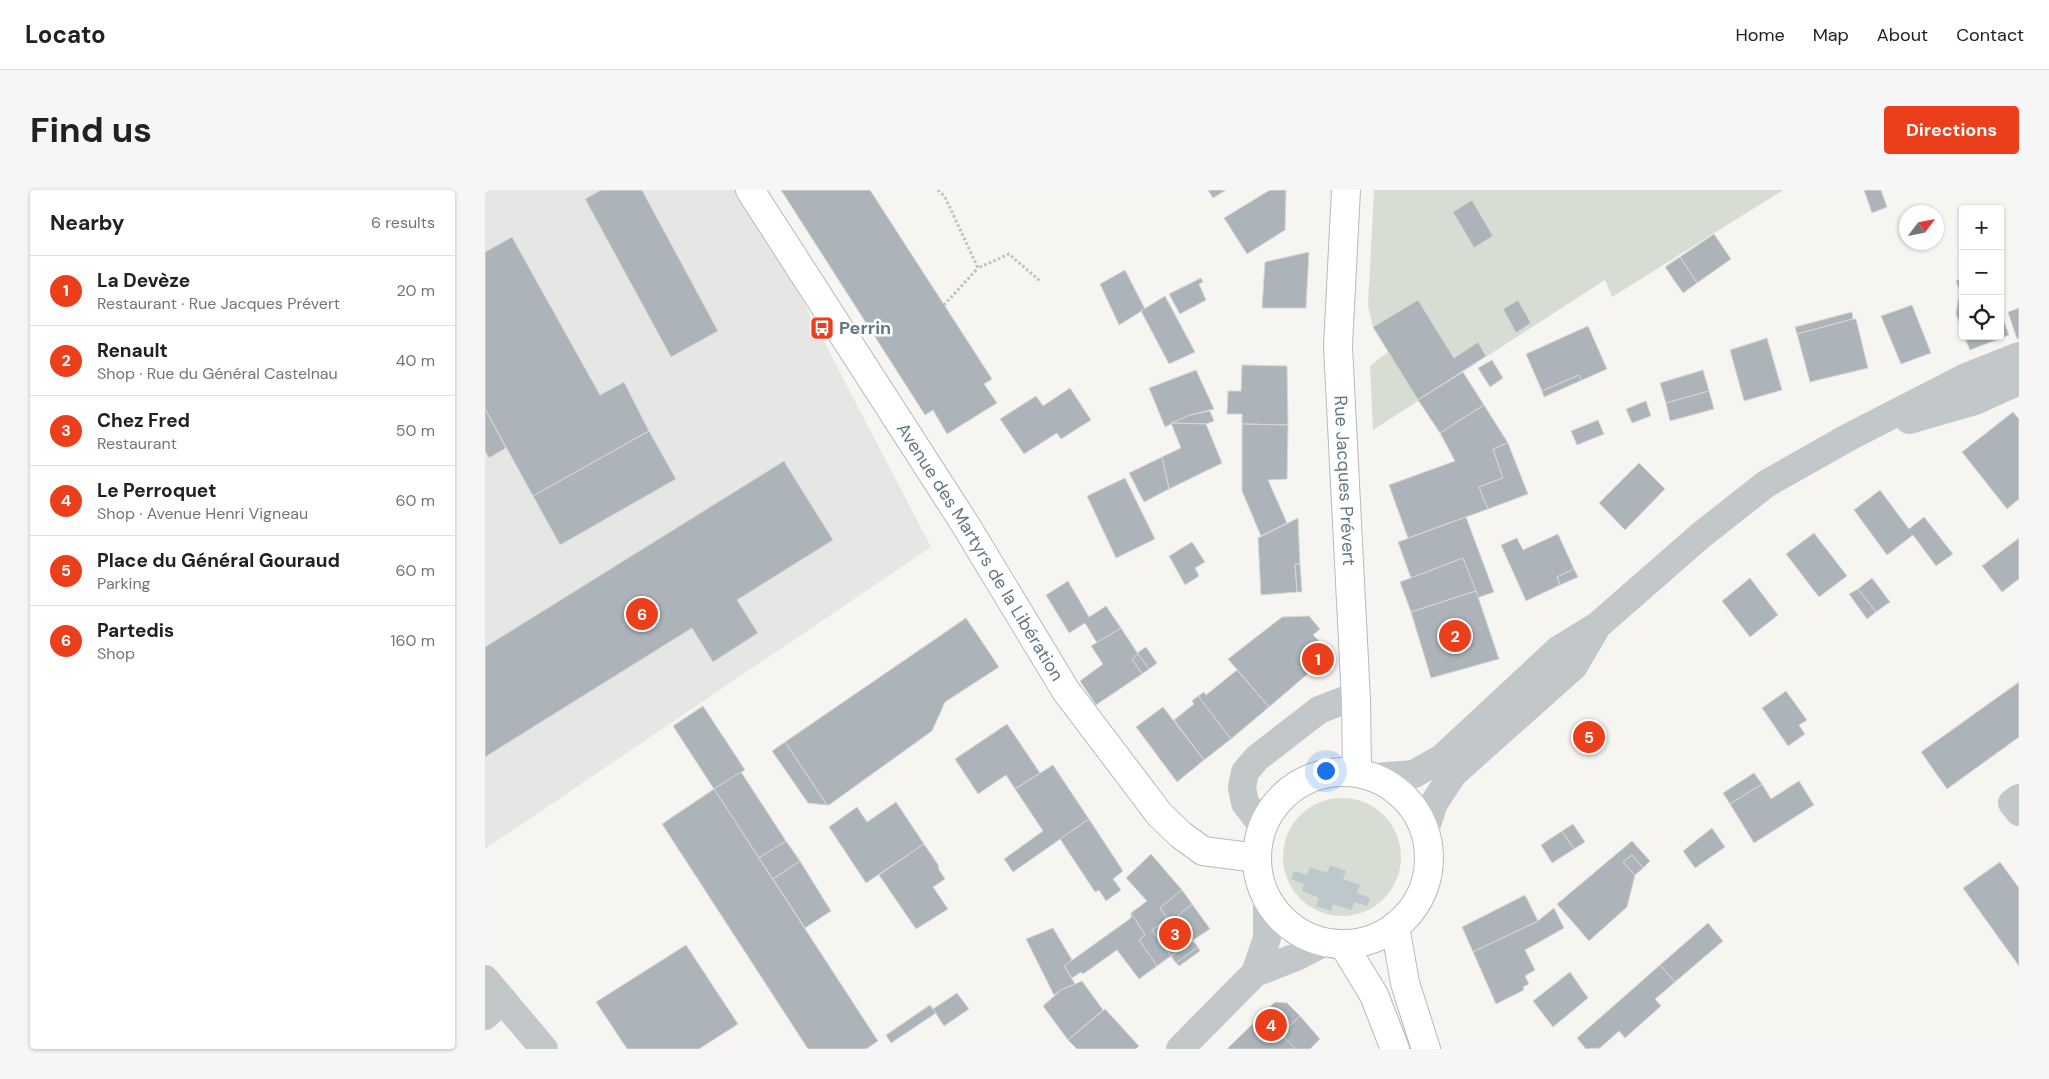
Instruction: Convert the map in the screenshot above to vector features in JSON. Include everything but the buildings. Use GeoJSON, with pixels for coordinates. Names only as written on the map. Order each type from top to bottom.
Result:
{"type":"FeatureCollection","features":[{"type":"Feature","properties":{"kind":"main road","name":"Avenue des Martyrs de la Libération"},"geometry":{"type":"LineString","coordinates":[[750,190],[965,524],[1066,691],[1160,815],[1181,835],[1203,851],[1257,858]]}},
{"type":"Feature","properties":{"kind":"main road","name":"Rue Jacques Prévert"},"geometry":{"type":"LineString","coordinates":[[1346,190],[1338,346],[1356,700],[1366,775]]}},
{"type":"Feature","properties":{"kind":"main road"},"geometry":{"type":"LineString","coordinates":[[1334,772],[1366,775],[1390,786],[1404,797],[1418,816],[1425,830],[1429,855],[1425,884],[1413,909],[1395,926],[1371,940],[1334,943],[1307,936],[1291,926],[1278,914],[1267,898],[1259,879],[1258,841],[1263,826],[1275,805],[1291,789],[1311,777],[1334,772]]}},
{"type":"Feature","properties":{"kind":"main road"},"geometry":{"type":"LineString","coordinates":[[1395,926],[1405,983],[1426,1049]]}},
{"type":"Feature","properties":{"kind":"main road"},"geometry":{"type":"LineString","coordinates":[[1334,943],[1374,995],[1395,1049]]}},
{"type":"Feature","properties":{"kind":"street"},"geometry":{"type":"LineString","coordinates":[[1425,830],[1434,803],[1453,774],[1546,677],[1558,650],[1597,626],[1699,536],[1765,484],[1849,437],[1966,377],[2019,356]]}},
{"type":"Feature","properties":{"kind":"street"},"geometry":{"type":"LineString","coordinates":[[1849,437],[1975,401],[2019,382]]}},
{"type":"Feature","properties":{"kind":"street"},"geometry":{"type":"LineString","coordinates":[[1366,775],[1414,774],[1443,758],[1546,677]]}},
{"type":"Feature","properties":{"kind":"street"},"geometry":{"type":"LineString","coordinates":[[1263,826],[1245,803],[1242,787],[1245,772],[1257,758],[1319,710],[1342,701],[1356,700]]}},
{"type":"Feature","properties":{"kind":"street"},"geometry":{"type":"LineString","coordinates":[[2019,798],[2013,803],[2019,812]]}},
{"type":"Feature","properties":{"kind":"street"},"geometry":{"type":"LineString","coordinates":[[1255,973],[1267,938],[1267,898]]}},
{"type":"Feature","properties":{"kind":"street"},"geometry":{"type":"LineString","coordinates":[[1179,1049],[1255,973],[1334,943]]}},
{"type":"Feature","properties":{"kind":"street"},"geometry":{"type":"LineString","coordinates":[[489,991],[544,1049]]}},
{"type":"Feature","properties":{"kind":"path"},"geometry":{"type":"LineString","coordinates":[[939,190],[945,197],[978,268]]}},
{"type":"Feature","properties":{"kind":"path"},"geometry":{"type":"LineString","coordinates":[[944,305],[978,268],[1009,254],[1040,281]]}},
{"type":"Feature","properties":{"kind":"shaded area"},"geometry":{"type":"Polygon","coordinates":[[[485,190],[745,190],[931,547],[485,849],[485,190]]]}},
{"type":"Feature","properties":{"kind":"shaded area"},"geometry":{"type":"Polygon","coordinates":[[[1374,190],[1783,190],[1612,297],[1605,280],[1373,430],[1370,366],[1388,352],[1373,327],[1368,306],[1374,190]]]}},
{"type":"Feature","properties":{"kind":"shaded area"},"geometry":{"type":"Polygon","coordinates":[[[1342,798],[1365,802],[1384,815],[1397,834],[1401,857],[1397,880],[1384,899],[1365,912],[1342,916],[1319,912],[1300,899],[1287,880],[1283,857],[1287,834],[1300,815],[1319,802],[1342,798]]]}},
{"type":"Feature","properties":{"kind":"shaded area"},"geometry":{"type":"Polygon","coordinates":[[[1330,865],[1346,871],[1343,879],[1360,885],[1357,893],[1370,898],[1367,906],[1355,902],[1351,910],[1333,904],[1331,911],[1316,906],[1319,898],[1302,891],[1304,884],[1291,879],[1294,871],[1307,875],[1310,867],[1327,873],[1330,865]]]}},
{"type":"Feature","properties":{"kind":"place","name":"Perrin"},"geometry":{"type":"Point","coordinates":[822,328]}},
{"type":"Feature","properties":{"kind":"place","name":"Partedis"},"geometry":{"type":"Point","coordinates":[642,614]}},
{"type":"Feature","properties":{"kind":"place","name":"Renault"},"geometry":{"type":"Point","coordinates":[1455,636]}},
{"type":"Feature","properties":{"kind":"place","name":"La Devèze"},"geometry":{"type":"Point","coordinates":[1318,659]}},
{"type":"Feature","properties":{"kind":"place","name":"Place du Général Gouraud"},"geometry":{"type":"Point","coordinates":[1589,737]}},
{"type":"Feature","properties":{"kind":"place","name":"Chez Fred"},"geometry":{"type":"Point","coordinates":[1175,934]}},
{"type":"Feature","properties":{"kind":"place","name":"Le Perroquet"},"geometry":{"type":"Point","coordinates":[1271,1025]}}]}
